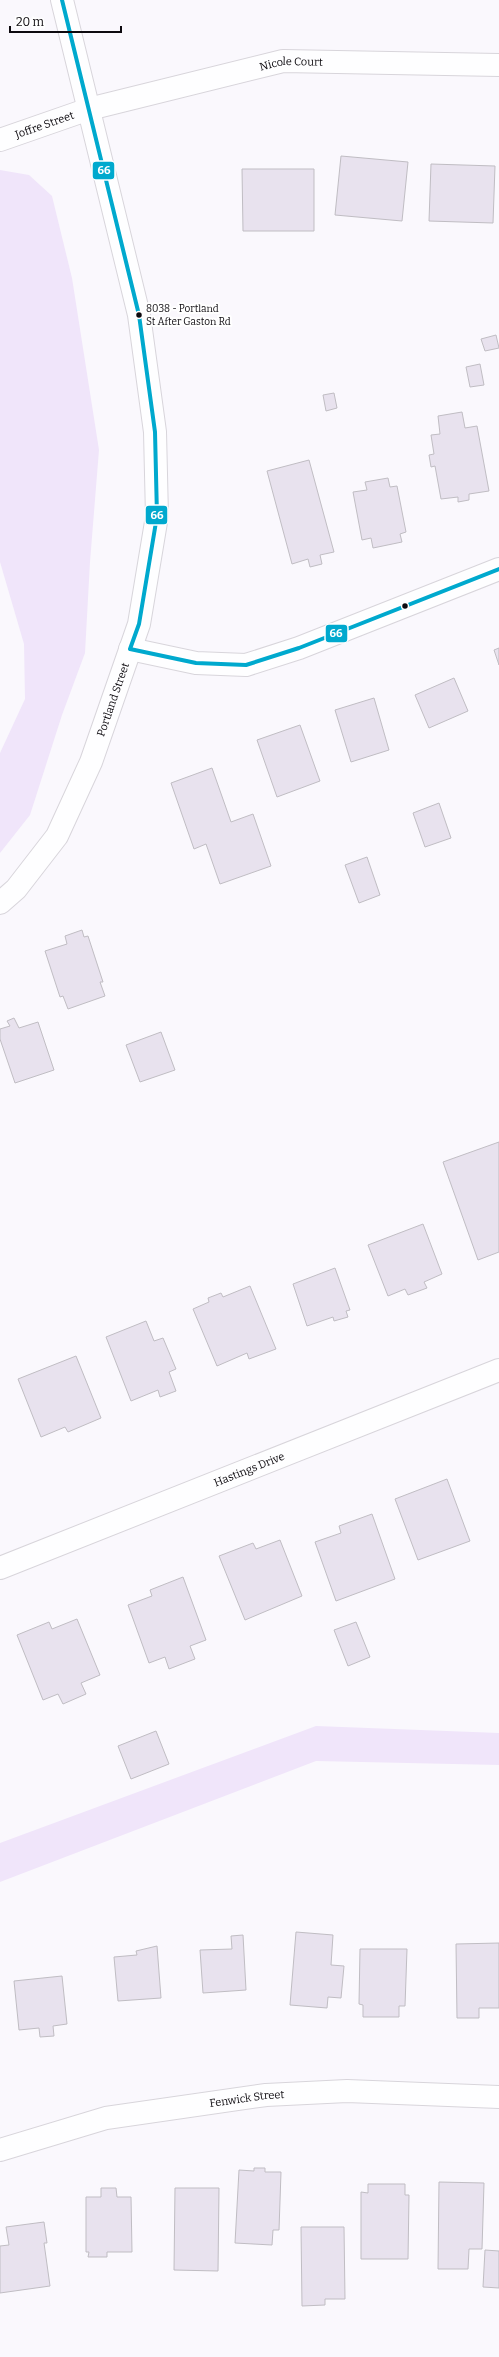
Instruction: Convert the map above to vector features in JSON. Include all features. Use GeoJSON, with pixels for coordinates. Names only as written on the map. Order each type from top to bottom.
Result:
{"type":"FeatureCollection","features":[{"type":"Feature","properties":{"kind":"street","name":"Portland Street"},"geometry":{"type":"LineString","coordinates":[[0,903],[16,889],[57,836],[91,762],[139,624],[157,516],[155,432],[138,315],[62,0]]}},
{"type":"Feature","properties":{"kind":"street","name":"Nicole Court"},"geometry":{"type":"LineString","coordinates":[[89,109],[283,61],[499,65]]}},
{"type":"Feature","properties":{"kind":"street","name":"Joffre Street"},"geometry":{"type":"LineString","coordinates":[[0,140],[89,109]]}},
{"type":"Feature","properties":{"kind":"street"},"geometry":{"type":"LineString","coordinates":[[130,650],[196,663],[246,665],[299,648],[499,569]]}},
{"type":"Feature","properties":{"kind":"street","name":"Hastings Drive"},"geometry":{"type":"LineString","coordinates":[[0,1568],[499,1370]]}},
{"type":"Feature","properties":{"kind":"street","name":"Fenwick Street"},"geometry":{"type":"LineString","coordinates":[[0,2150],[106,2118],[266,2095],[346,2091],[499,2097]]}},
{"type":"Feature","properties":{"kind":"shaded area"},"geometry":{"type":"Polygon","coordinates":[[[0,170],[29,175],[52,196],[72,278],[99,450],[90,562],[85,653],[62,715],[30,815],[0,853],[0,753],[25,699],[24,644],[0,562],[0,170]]]}},
{"type":"Feature","properties":{"kind":"shaded area"},"geometry":{"type":"Polygon","coordinates":[[[316,1726],[499,1733],[499,1765],[316,1761],[0,1882],[0,1843],[316,1726]]]}},
{"type":"Feature","properties":{"kind":"building"},"geometry":{"type":"Polygon","coordinates":[[[341,156],[408,162],[402,221],[335,215],[341,156]]]}},
{"type":"Feature","properties":{"kind":"building"},"geometry":{"type":"Polygon","coordinates":[[[431,164],[495,166],[493,223],[429,221],[431,164]]]}},
{"type":"Feature","properties":{"kind":"building"},"geometry":{"type":"Polygon","coordinates":[[[242,169],[314,169],[314,231],[243,231],[242,169]]]}},
{"type":"Feature","properties":{"kind":"building"},"geometry":{"type":"Polygon","coordinates":[[[496,335],[499,348],[485,351],[481,339],[496,335]]]}},
{"type":"Feature","properties":{"kind":"building"},"geometry":{"type":"Polygon","coordinates":[[[480,364],[484,385],[470,387],[466,367],[480,364]]]}},
{"type":"Feature","properties":{"kind":"building"},"geometry":{"type":"Polygon","coordinates":[[[334,393],[337,408],[326,411],[323,395],[334,393]]]}},
{"type":"Feature","properties":{"kind":"building"},"geometry":{"type":"Polygon","coordinates":[[[462,412],[465,428],[477,426],[489,491],[469,494],[469,500],[458,502],[458,497],[441,499],[435,466],[431,467],[429,455],[434,454],[431,435],[440,434],[438,416],[462,412]]]}},
{"type":"Feature","properties":{"kind":"building"},"geometry":{"type":"Polygon","coordinates":[[[309,460],[334,552],[320,555],[322,564],[310,567],[308,559],[292,564],[267,471],[309,460]]]}},
{"type":"Feature","properties":{"kind":"building"},"geometry":{"type":"Polygon","coordinates":[[[388,478],[390,487],[397,486],[406,532],[400,534],[402,542],[373,548],[371,538],[362,540],[353,492],[367,490],[365,482],[388,478]]]}},
{"type":"Feature","properties":{"kind":"building"},"geometry":{"type":"Polygon","coordinates":[[[499,648],[499,665],[494,650],[499,648]]]}},
{"type":"Feature","properties":{"kind":"building"},"geometry":{"type":"Polygon","coordinates":[[[454,678],[468,711],[429,728],[415,695],[454,678]]]}},
{"type":"Feature","properties":{"kind":"building"},"geometry":{"type":"Polygon","coordinates":[[[374,698],[389,750],[351,762],[335,710],[374,698]]]}},
{"type":"Feature","properties":{"kind":"building"},"geometry":{"type":"Polygon","coordinates":[[[300,725],[320,781],[277,797],[257,740],[300,725]]]}},
{"type":"Feature","properties":{"kind":"building"},"geometry":{"type":"Polygon","coordinates":[[[212,768],[231,822],[253,814],[271,866],[220,884],[206,844],[194,849],[171,783],[212,768]]]}},
{"type":"Feature","properties":{"kind":"building"},"geometry":{"type":"Polygon","coordinates":[[[439,803],[451,838],[425,847],[413,813],[439,803]]]}},
{"type":"Feature","properties":{"kind":"building"},"geometry":{"type":"Polygon","coordinates":[[[367,857],[380,895],[359,903],[345,865],[367,857]]]}},
{"type":"Feature","properties":{"kind":"building"},"geometry":{"type":"Polygon","coordinates":[[[82,930],[84,937],[88,936],[103,982],[100,982],[105,996],[68,1009],[63,996],[60,997],[45,951],[67,944],[65,936],[82,930]]]}},
{"type":"Feature","properties":{"kind":"building"},"geometry":{"type":"Polygon","coordinates":[[[14,1018],[19,1028],[38,1022],[54,1070],[15,1083],[0,1039],[0,1029],[10,1026],[7,1021],[14,1018]]]}},
{"type":"Feature","properties":{"kind":"building"},"geometry":{"type":"Polygon","coordinates":[[[161,1032],[175,1070],[140,1082],[126,1045],[161,1032]]]}},
{"type":"Feature","properties":{"kind":"building"},"geometry":{"type":"Polygon","coordinates":[[[499,1142],[499,1252],[478,1260],[443,1162],[499,1142]]]}},
{"type":"Feature","properties":{"kind":"building"},"geometry":{"type":"Polygon","coordinates":[[[423,1224],[442,1274],[424,1282],[427,1288],[408,1295],[405,1289],[388,1296],[368,1245],[423,1224]]]}},
{"type":"Feature","properties":{"kind":"building"},"geometry":{"type":"Polygon","coordinates":[[[335,1268],[350,1310],[346,1311],[348,1317],[334,1321],[333,1317],[307,1326],[293,1284],[335,1268]]]}},
{"type":"Feature","properties":{"kind":"building"},"geometry":{"type":"Polygon","coordinates":[[[250,1286],[276,1349],[249,1359],[247,1353],[217,1366],[193,1309],[209,1302],[208,1298],[221,1293],[223,1297],[250,1286]]]}},
{"type":"Feature","properties":{"kind":"building"},"geometry":{"type":"Polygon","coordinates":[[[146,1321],[154,1341],[163,1338],[176,1369],[169,1372],[176,1391],[160,1397],[158,1390],[131,1401],[106,1337],[146,1321]]]}},
{"type":"Feature","properties":{"kind":"building"},"geometry":{"type":"Polygon","coordinates":[[[76,1356],[101,1418],[68,1432],[65,1427],[41,1437],[18,1379],[76,1356]]]}},
{"type":"Feature","properties":{"kind":"building"},"geometry":{"type":"Polygon","coordinates":[[[447,1479],[470,1541],[418,1560],[395,1499],[447,1479]]]}},
{"type":"Feature","properties":{"kind":"building"},"geometry":{"type":"Polygon","coordinates":[[[372,1514],[395,1579],[336,1601],[315,1542],[341,1533],[339,1526],[372,1514]]]}},
{"type":"Feature","properties":{"kind":"building"},"geometry":{"type":"Polygon","coordinates":[[[280,1540],[302,1596],[245,1620],[219,1556],[253,1543],[256,1549],[280,1540]]]}},
{"type":"Feature","properties":{"kind":"building"},"geometry":{"type":"Polygon","coordinates":[[[183,1577],[206,1640],[190,1646],[195,1659],[169,1669],[165,1657],[149,1663],[128,1605],[152,1596],[150,1590],[183,1577]]]}},
{"type":"Feature","properties":{"kind":"building"},"geometry":{"type":"Polygon","coordinates":[[[77,1619],[100,1675],[81,1683],[86,1694],[63,1704],[58,1694],[43,1700],[17,1635],[49,1622],[52,1629],[77,1619]]]}},
{"type":"Feature","properties":{"kind":"building"},"geometry":{"type":"Polygon","coordinates":[[[356,1622],[370,1657],[348,1666],[334,1630],[356,1622]]]}},
{"type":"Feature","properties":{"kind":"building"},"geometry":{"type":"Polygon","coordinates":[[[156,1731],[169,1764],[131,1779],[118,1746],[156,1731]]]}},
{"type":"Feature","properties":{"kind":"building"},"geometry":{"type":"Polygon","coordinates":[[[296,1932],[333,1935],[331,1965],[344,1966],[341,1998],[328,1997],[327,2008],[290,2005],[296,1932]]]}},
{"type":"Feature","properties":{"kind":"building"},"geometry":{"type":"Polygon","coordinates":[[[243,1935],[246,1990],[203,1993],[200,1950],[232,1949],[231,1936],[243,1935]]]}},
{"type":"Feature","properties":{"kind":"building"},"geometry":{"type":"Polygon","coordinates":[[[499,1943],[499,2008],[479,2008],[479,2018],[457,2018],[456,1944],[499,1943]]]}},
{"type":"Feature","properties":{"kind":"building"},"geometry":{"type":"Polygon","coordinates":[[[157,1946],[161,1998],[118,2001],[114,1957],[137,1955],[136,1951],[157,1946]]]}},
{"type":"Feature","properties":{"kind":"building"},"geometry":{"type":"Polygon","coordinates":[[[360,1949],[407,1949],[405,2006],[399,2006],[399,2017],[363,2017],[363,2005],[359,2004],[360,1949]]]}},
{"type":"Feature","properties":{"kind":"building"},"geometry":{"type":"Polygon","coordinates":[[[62,1976],[67,2024],[53,2026],[54,2036],[40,2037],[39,2028],[19,2030],[14,1981],[62,1976]]]}},
{"type":"Feature","properties":{"kind":"building"},"geometry":{"type":"Polygon","coordinates":[[[254,2168],[265,2168],[265,2172],[281,2172],[279,2230],[273,2230],[272,2245],[235,2243],[239,2170],[254,2171],[254,2168]]]}},
{"type":"Feature","properties":{"kind":"building"},"geometry":{"type":"Polygon","coordinates":[[[439,2182],[484,2183],[482,2249],[469,2249],[468,2269],[438,2269],[439,2182]]]}},
{"type":"Feature","properties":{"kind":"building"},"geometry":{"type":"Polygon","coordinates":[[[368,2184],[405,2184],[405,2195],[409,2195],[408,2259],[361,2259],[361,2192],[368,2193],[368,2184]]]}},
{"type":"Feature","properties":{"kind":"building"},"geometry":{"type":"Polygon","coordinates":[[[101,2188],[116,2188],[117,2197],[131,2197],[132,2252],[107,2252],[107,2257],[88,2257],[89,2252],[86,2252],[86,2197],[101,2197],[101,2188]]]}},
{"type":"Feature","properties":{"kind":"building"},"geometry":{"type":"Polygon","coordinates":[[[175,2188],[219,2188],[218,2271],[174,2270],[175,2188]]]}},
{"type":"Feature","properties":{"kind":"building"},"geometry":{"type":"Polygon","coordinates":[[[44,2222],[47,2243],[44,2243],[50,2286],[0,2293],[0,2246],[9,2245],[6,2227],[44,2222]]]}},
{"type":"Feature","properties":{"kind":"building"},"geometry":{"type":"Polygon","coordinates":[[[301,2227],[344,2227],[345,2299],[325,2299],[325,2305],[302,2306],[301,2227]]]}},
{"type":"Feature","properties":{"kind":"building"},"geometry":{"type":"Polygon","coordinates":[[[485,2250],[499,2251],[499,2288],[483,2287],[485,2250]]]}},
{"type":"Feature","properties":{"kind":"transit line","name":"66"},"geometry":{"type":"LineString","coordinates":[[62,0],[139,315],[155,432],[157,516],[139,624],[130,649],[196,663],[246,665],[299,648],[499,569]]}},
{"type":"Feature","properties":{"kind":"place","name":"8038 - Portland St After Gaston Rd"},"geometry":{"type":"Point","coordinates":[139,315]}}]}
